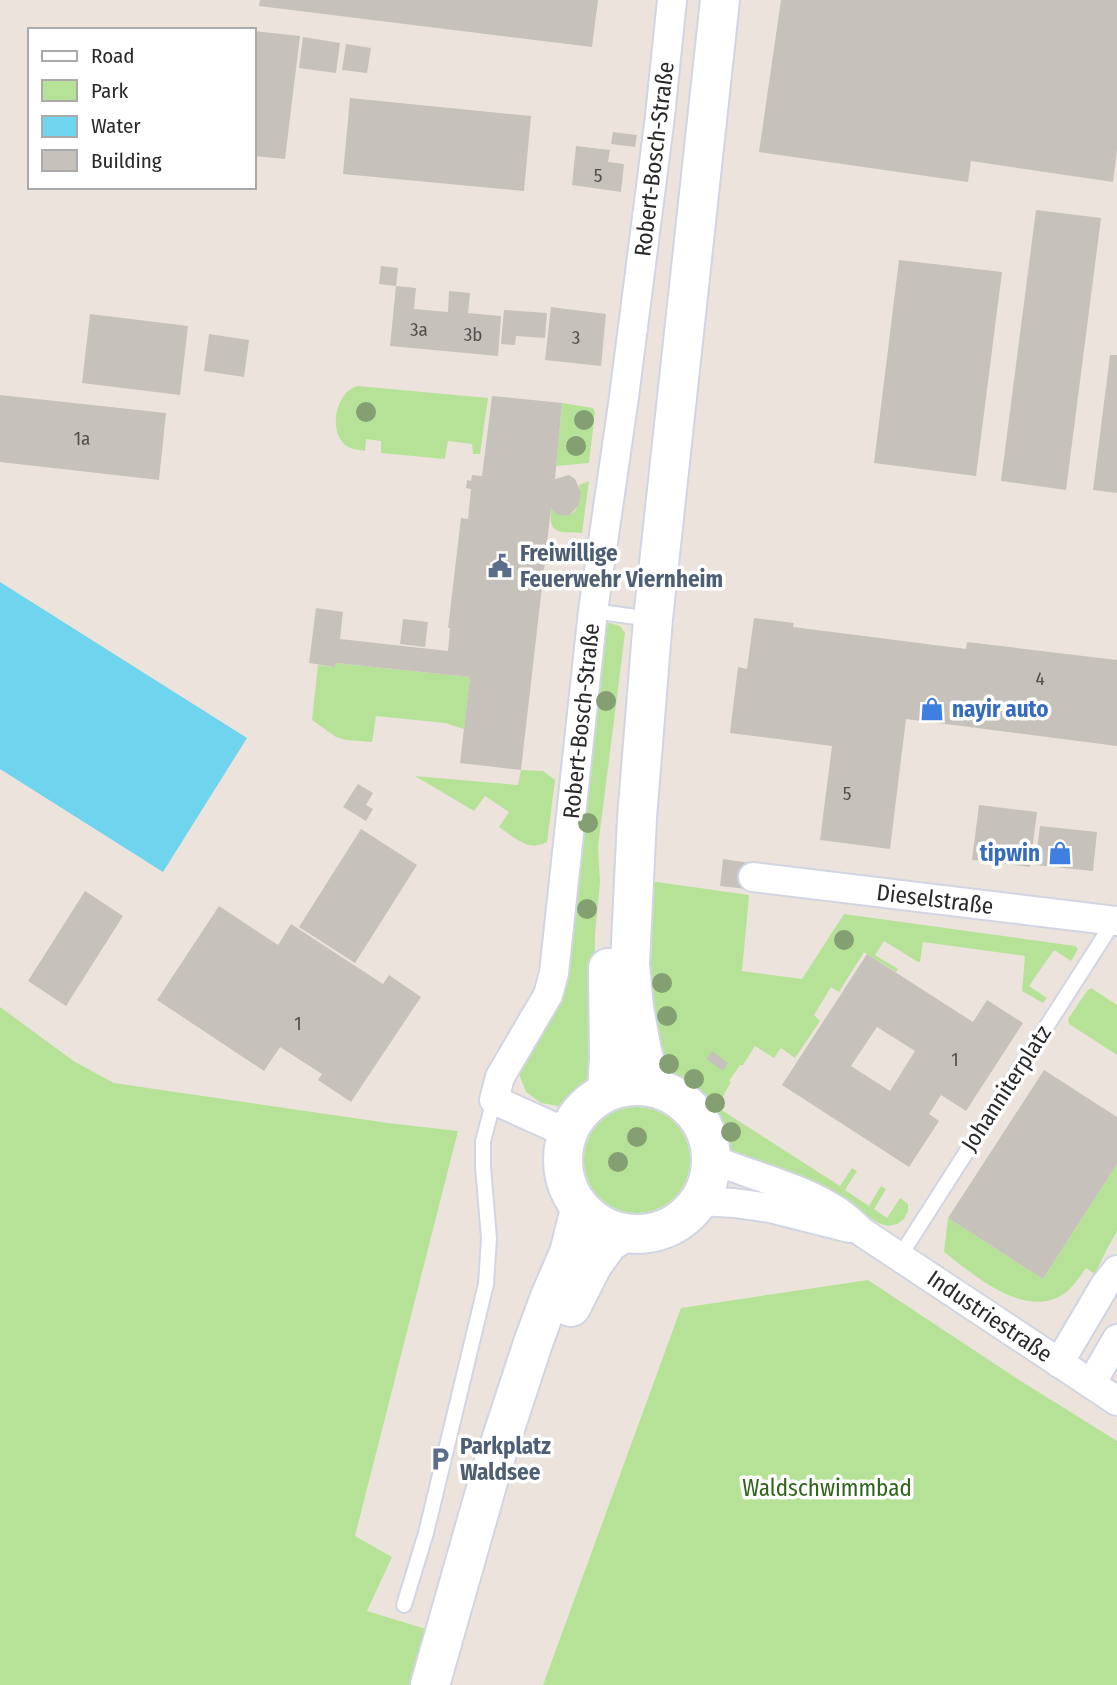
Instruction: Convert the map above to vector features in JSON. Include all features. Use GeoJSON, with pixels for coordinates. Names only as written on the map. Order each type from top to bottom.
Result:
{"type":"FeatureCollection","features":[{"type":"Feature","properties":{"kind":"main road"},"geometry":{"type":"LineString","coordinates":[[652,1086],[634,1008],[630,964],[637,818],[653,620],[720,0]]}},
{"type":"Feature","properties":{"kind":"main road"},"geometry":{"type":"LineString","coordinates":[[607,1091],[610,1058],[610,893],[632,733],[653,620]]}},
{"type":"Feature","properties":{"kind":"main road"},"geometry":{"type":"LineString","coordinates":[[629,1085],[652,1086],[676,1095],[695,1112],[707,1134],[712,1159],[709,1181],[700,1201],[685,1217],[666,1229],[646,1234],[624,1233],[600,1225],[580,1209],[569,1192],[563,1173],[562,1153],[567,1133],[576,1116],[590,1101],[607,1091],[629,1085]]}},
{"type":"Feature","properties":{"kind":"main road"},"geometry":{"type":"LineString","coordinates":[[430,1685],[491,1471],[533,1343],[569,1253],[580,1209]]}},
{"type":"Feature","properties":{"kind":"main road"},"geometry":{"type":"LineString","coordinates":[[449,1685],[478,1599],[548,1361],[593,1264],[608,1243],[624,1233]]}},
{"type":"Feature","properties":{"kind":"street","name":"Robert-Bosch-Straße"},"geometry":{"type":"LineString","coordinates":[[494,1100],[500,1077],[548,995],[554,974],[593,611],[657,143],[672,0]]}},
{"type":"Feature","properties":{"kind":"street","name":"Dieselstraße"},"geometry":{"type":"LineString","coordinates":[[753,877],[1115,921]]}},
{"type":"Feature","properties":{"kind":"street"},"geometry":{"type":"LineString","coordinates":[[494,1100],[567,1133]]}},
{"type":"Feature","properties":{"kind":"street","name":"Industriestraße"},"geometry":{"type":"LineString","coordinates":[[712,1159],[817,1198],[840,1212],[862,1232],[1117,1401]]}},
{"type":"Feature","properties":{"kind":"street","name":"Industriestraße"},"geometry":{"type":"LineString","coordinates":[[700,1201],[770,1208],[862,1232]]}},
{"type":"Feature","properties":{"kind":"street"},"geometry":{"type":"LineString","coordinates":[[1059,1363],[1105,1285],[1117,1270]]}},
{"type":"Feature","properties":{"kind":"street"},"geometry":{"type":"LineString","coordinates":[[1091,1384],[1117,1339]]}},
{"type":"Feature","properties":{"kind":"lane"},"geometry":{"type":"LineString","coordinates":[[593,611],[653,620]]}},
{"type":"Feature","properties":{"kind":"lane","name":"Johanniterplatz"},"geometry":{"type":"LineString","coordinates":[[900,1256],[1115,921]]}},
{"type":"Feature","properties":{"kind":"lane"},"geometry":{"type":"LineString","coordinates":[[404,1605],[426,1533],[486,1284],[489,1238],[482,1167],[483,1141],[494,1100]]}},
{"type":"Feature","properties":{"kind":"green space"},"geometry":{"type":"Polygon","coordinates":[[[358,386],[488,398],[480,454],[473,454],[472,444],[448,441],[445,459],[381,453],[381,441],[366,439],[365,451],[348,447],[337,433],[337,414],[344,396],[358,386]]]}},
{"type":"Feature","properties":{"kind":"green space"},"geometry":{"type":"Polygon","coordinates":[[[562,403],[593,408],[595,412],[589,463],[556,466],[562,403]]]}},
{"type":"Feature","properties":{"kind":"green space"},"geometry":{"type":"Polygon","coordinates":[[[589,481],[582,533],[557,531],[551,524],[551,508],[558,514],[570,515],[580,500],[579,485],[589,481]]]}},
{"type":"Feature","properties":{"kind":"green space"},"geometry":{"type":"Polygon","coordinates":[[[610,623],[620,626],[625,633],[598,847],[600,882],[595,934],[593,1079],[578,1096],[559,1106],[541,1103],[526,1092],[519,1074],[522,1057],[541,1026],[605,625],[610,623]]]}},
{"type":"Feature","properties":{"kind":"green space"},"geometry":{"type":"Polygon","coordinates":[[[336,663],[470,677],[464,729],[445,723],[376,716],[372,742],[336,737],[312,720],[318,665],[335,667],[336,663]]]}},
{"type":"Feature","properties":{"kind":"green space"},"geometry":{"type":"Polygon","coordinates":[[[521,770],[543,771],[555,780],[547,842],[540,845],[528,845],[499,827],[509,812],[485,796],[474,811],[415,776],[518,785],[521,770]]]}},
{"type":"Feature","properties":{"kind":"green space"},"geometry":{"type":"Polygon","coordinates":[[[643,880],[749,895],[742,971],[802,979],[844,914],[1075,946],[1078,949],[1071,961],[1054,950],[1029,986],[1047,998],[1043,1003],[1022,991],[1025,956],[923,942],[918,962],[884,941],[875,955],[898,969],[896,972],[864,952],[839,992],[831,987],[814,1015],[820,1021],[795,1058],[781,1048],[774,1058],[755,1046],[729,1081],[731,1082],[717,1107],[840,1186],[852,1168],[857,1171],[845,1190],[869,1206],[881,1186],[886,1189],[874,1209],[887,1218],[900,1198],[908,1204],[904,1219],[888,1226],[878,1223],[832,1193],[733,1153],[708,1106],[661,1068],[649,1046],[643,880]]]}},
{"type":"Feature","properties":{"kind":"green space"},"geometry":{"type":"Polygon","coordinates":[[[1091,988],[1117,1005],[1117,1055],[1069,1024],[1068,1019],[1091,988]]]}},
{"type":"Feature","properties":{"kind":"green space"},"geometry":{"type":"Polygon","coordinates":[[[0,1007],[75,1062],[114,1083],[458,1131],[355,1536],[392,1557],[367,1611],[426,1629],[411,1685],[0,1685],[0,1007]]]}},
{"type":"Feature","properties":{"kind":"green space"},"geometry":{"type":"Polygon","coordinates":[[[637,1107],[657,1111],[674,1123],[686,1140],[690,1160],[686,1180],[674,1197],[657,1209],[637,1213],[617,1209],[600,1197],[588,1180],[584,1160],[588,1140],[600,1123],[617,1111],[637,1107]]]}},
{"type":"Feature","properties":{"kind":"green space"},"geometry":{"type":"Polygon","coordinates":[[[1117,1164],[1117,1231],[1095,1274],[1086,1268],[1065,1293],[1050,1300],[1034,1302],[1017,1298],[985,1282],[944,1252],[948,1218],[1043,1279],[1117,1164]]]}},
{"type":"Feature","properties":{"kind":"green space","name":"Waldschwimmbad"},"geometry":{"type":"Polygon","coordinates":[[[868,1280],[1117,1441],[1117,1685],[543,1685],[681,1308],[868,1280]]]}},
{"type":"Feature","properties":{"kind":"water"},"geometry":{"type":"Polygon","coordinates":[[[0,582],[247,738],[163,872],[0,769],[0,582]]]}},
{"type":"Feature","properties":{"kind":"building"},"geometry":{"type":"Polygon","coordinates":[[[260,0],[598,0],[592,47],[259,6],[260,0]]]}},
{"type":"Feature","properties":{"kind":"building"},"geometry":{"type":"Polygon","coordinates":[[[781,0],[1117,0],[1117,150],[1113,182],[971,161],[968,182],[759,152],[781,0]]]}},
{"type":"Feature","properties":{"kind":"building"},"geometry":{"type":"Polygon","coordinates":[[[256,31],[300,36],[285,159],[256,156],[256,31]]]}},
{"type":"Feature","properties":{"kind":"building"},"geometry":{"type":"Polygon","coordinates":[[[303,37],[340,43],[336,73],[299,68],[303,37]]]}},
{"type":"Feature","properties":{"kind":"building"},"geometry":{"type":"Polygon","coordinates":[[[346,44],[371,48],[367,73],[342,70],[346,44]]]}},
{"type":"Feature","properties":{"kind":"building"},"geometry":{"type":"Polygon","coordinates":[[[350,98],[531,116],[524,191],[343,174],[350,98]]]}},
{"type":"Feature","properties":{"kind":"building"},"geometry":{"type":"Polygon","coordinates":[[[613,132],[637,135],[635,147],[611,144],[613,132]]]}},
{"type":"Feature","properties":{"kind":"building"},"geometry":{"type":"Polygon","coordinates":[[[576,146],[610,150],[608,162],[624,164],[621,192],[572,185],[576,146]]]}},
{"type":"Feature","properties":{"kind":"building"},"geometry":{"type":"Polygon","coordinates":[[[1036,210],[1101,218],[1066,490],[1001,481],[1036,210]]]}},
{"type":"Feature","properties":{"kind":"building"},"geometry":{"type":"Polygon","coordinates":[[[899,260],[1002,272],[976,476],[874,463],[899,260]]]}},
{"type":"Feature","properties":{"kind":"building"},"geometry":{"type":"Polygon","coordinates":[[[381,266],[398,268],[396,286],[379,284],[381,266]]]}},
{"type":"Feature","properties":{"kind":"building"},"geometry":{"type":"Polygon","coordinates":[[[396,286],[416,288],[414,309],[448,312],[449,291],[470,293],[468,313],[501,316],[498,356],[390,346],[396,286]]]}},
{"type":"Feature","properties":{"kind":"building"},"geometry":{"type":"Polygon","coordinates":[[[551,307],[606,314],[601,366],[545,360],[551,307]]]}},
{"type":"Feature","properties":{"kind":"building"},"geometry":{"type":"Polygon","coordinates":[[[504,310],[547,313],[545,338],[516,336],[515,345],[501,344],[504,310]]]}},
{"type":"Feature","properties":{"kind":"building"},"geometry":{"type":"Polygon","coordinates":[[[90,314],[188,326],[180,395],[82,383],[90,314]]]}},
{"type":"Feature","properties":{"kind":"building"},"geometry":{"type":"Polygon","coordinates":[[[209,334],[249,340],[244,377],[204,371],[209,334]]]}},
{"type":"Feature","properties":{"kind":"building"},"geometry":{"type":"Polygon","coordinates":[[[1110,355],[1117,355],[1117,493],[1093,490],[1110,355]]]}},
{"type":"Feature","properties":{"kind":"building"},"geometry":{"type":"Polygon","coordinates":[[[0,395],[166,413],[159,480],[0,462],[0,395]]]}},
{"type":"Feature","properties":{"kind":"building","name":"Freiwillige Feuerwehr Viernheim"},"geometry":{"type":"Polygon","coordinates":[[[492,396],[562,403],[555,479],[569,475],[575,479],[581,492],[579,505],[570,515],[557,515],[551,508],[521,770],[460,763],[470,677],[336,663],[335,667],[309,663],[316,608],[343,612],[340,639],[448,651],[448,628],[461,518],[468,519],[471,489],[466,488],[467,480],[471,481],[472,475],[482,476],[492,396]]]}},
{"type":"Feature","properties":{"kind":"building"},"geometry":{"type":"Polygon","coordinates":[[[754,618],[794,623],[793,627],[966,649],[967,642],[1117,660],[1117,746],[906,719],[890,849],[820,840],[832,746],[730,733],[738,667],[747,669],[754,618]]]}},
{"type":"Feature","properties":{"kind":"building"},"geometry":{"type":"Polygon","coordinates":[[[403,619],[428,622],[425,647],[400,644],[403,619]]]}},
{"type":"Feature","properties":{"kind":"building"},"geometry":{"type":"Polygon","coordinates":[[[358,784],[373,793],[366,805],[373,809],[366,821],[343,807],[358,784]]]}},
{"type":"Feature","properties":{"kind":"building"},"geometry":{"type":"Polygon","coordinates":[[[979,805],[1037,812],[1030,867],[972,860],[979,805]]]}},
{"type":"Feature","properties":{"kind":"building"},"geometry":{"type":"Polygon","coordinates":[[[1040,826],[1097,832],[1093,871],[1035,865],[1040,826]]]}},
{"type":"Feature","properties":{"kind":"building"},"geometry":{"type":"Polygon","coordinates":[[[361,829],[417,865],[355,963],[299,927],[361,829]]]}},
{"type":"Feature","properties":{"kind":"building"},"geometry":{"type":"Polygon","coordinates":[[[723,859],[750,863],[747,889],[720,886],[723,859]]]}},
{"type":"Feature","properties":{"kind":"building"},"geometry":{"type":"Polygon","coordinates":[[[85,891],[123,916],[66,1006],[28,981],[85,891]]]}},
{"type":"Feature","properties":{"kind":"building"},"geometry":{"type":"Polygon","coordinates":[[[219,906],[278,945],[291,924],[383,984],[389,975],[421,997],[351,1102],[318,1080],[322,1074],[280,1047],[264,1071],[157,1000],[219,906]]]}},
{"type":"Feature","properties":{"kind":"building"},"geometry":{"type":"Polygon","coordinates":[[[867,954],[973,1022],[987,1000],[1023,1023],[966,1111],[941,1095],[929,1114],[939,1121],[909,1167],[782,1085],[867,954]],[[877,1027],[851,1066],[890,1091],[915,1051],[877,1027]]]}},
{"type":"Feature","properties":{"kind":"building"},"geometry":{"type":"Polygon","coordinates":[[[712,1051],[728,1063],[723,1071],[706,1059],[712,1051]]]}},
{"type":"Feature","properties":{"kind":"building"},"geometry":{"type":"Polygon","coordinates":[[[1044,1070],[1117,1117],[1117,1164],[1043,1279],[948,1218],[1044,1070]]]}},
{"type":"Feature","properties":{"kind":"place","name":"Freiwillige Feuerwehr Viernheim"},"geometry":{"type":"Point","coordinates":[500,566]}},
{"type":"Feature","properties":{"kind":"place","name":"nayir auto"},"geometry":{"type":"Point","coordinates":[932,709]}},
{"type":"Feature","properties":{"kind":"place","name":"tipwin"},"geometry":{"type":"Point","coordinates":[1060,853]}},
{"type":"Feature","properties":{"kind":"place","name":"Parkplatz Waldsee"},"geometry":{"type":"Point","coordinates":[440,1459]}}]}
